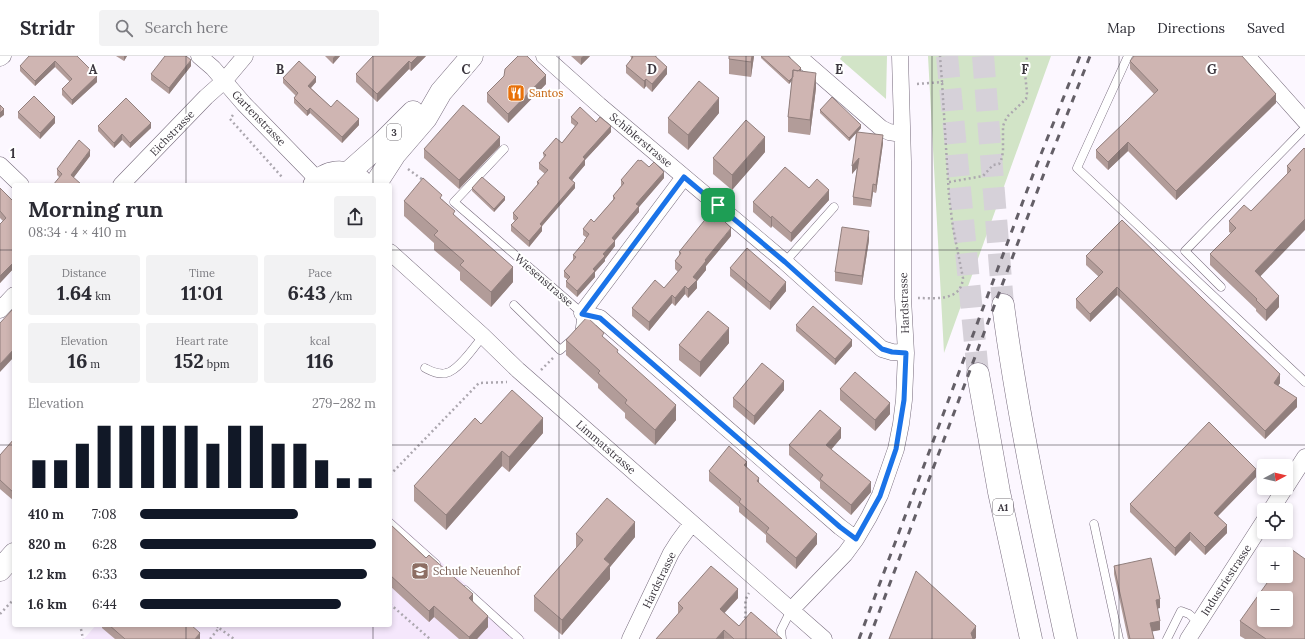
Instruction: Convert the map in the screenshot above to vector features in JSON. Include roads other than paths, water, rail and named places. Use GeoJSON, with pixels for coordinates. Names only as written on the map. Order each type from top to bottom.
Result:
{"type":"FeatureCollection","features":[{"type":"Feature","properties":{"kind":"main road","name":"3"},"geometry":{"type":"LineString","coordinates":[[376,183],[395,154],[426,118],[441,92],[472,56]]}},
{"type":"Feature","properties":{"kind":"main road","name":"3"},"geometry":{"type":"LineString","coordinates":[[348,173],[395,131],[416,109],[441,92]]}},
{"type":"Feature","properties":{"kind":"main road"},"geometry":{"type":"LineString","coordinates":[[316,182],[332,173],[348,173],[355,176],[363,183]]}},
{"type":"Feature","properties":{"kind":"main road"},"geometry":{"type":"LineString","coordinates":[[1003,305],[1024,441],[1066,639]]}},
{"type":"Feature","properties":{"kind":"main road","name":"A1"},"geometry":{"type":"LineString","coordinates":[[978,374],[999,492],[1030,639]]}},
{"type":"Feature","properties":{"kind":"main road"},"geometry":{"type":"LineString","coordinates":[[0,570],[12,556]]}},
{"type":"Feature","properties":{"kind":"street","name":"Gartenstrasse"},"geometry":{"type":"LineString","coordinates":[[199,56],[213,68],[316,182]]}},
{"type":"Feature","properties":{"kind":"street","name":"Eichstrasse"},"geometry":{"type":"LineString","coordinates":[[123,183],[206,96],[224,81],[245,56]]}},
{"type":"Feature","properties":{"kind":"street","name":"Schiblerstrasse"},"geometry":{"type":"LineString","coordinates":[[544,56],[599,105],[785,262],[882,349],[892,352],[906,353]]}},
{"type":"Feature","properties":{"kind":"street"},"geometry":{"type":"LineString","coordinates":[[798,56],[881,128],[888,132],[902,134]]}},
{"type":"Feature","properties":{"kind":"street","name":"Hardstrasse"},"geometry":{"type":"LineString","coordinates":[[791,610],[845,554],[856,539],[880,496],[896,449],[904,400],[906,353],[903,298],[900,56]]}},
{"type":"Feature","properties":{"kind":"street"},"geometry":{"type":"LineString","coordinates":[[1247,56],[1305,121]]}},
{"type":"Feature","properties":{"kind":"street"},"geometry":{"type":"LineString","coordinates":[[0,166],[19,183]]}},
{"type":"Feature","properties":{"kind":"street"},"geometry":{"type":"LineString","coordinates":[[582,314],[684,177]]}},
{"type":"Feature","properties":{"kind":"street","name":"Limmatstrasse"},"geometry":{"type":"LineString","coordinates":[[392,254],[483,336],[518,370],[824,639]]}},
{"type":"Feature","properties":{"kind":"street"},"geometry":{"type":"LineString","coordinates":[[0,310],[12,297]]}},
{"type":"Feature","properties":{"kind":"street","name":"Wiesenstrasse"},"geometry":{"type":"LineString","coordinates":[[582,314],[600,318],[840,527],[856,539]]}},
{"type":"Feature","properties":{"kind":"street"},"geometry":{"type":"LineString","coordinates":[[1293,476],[1305,457]]}},
{"type":"Feature","properties":{"kind":"street","name":"Hardstrasse"},"geometry":{"type":"LineString","coordinates":[[630,639],[671,553],[692,523]]}},
{"type":"Feature","properties":{"kind":"street","name":"Industriestrasse"},"geometry":{"type":"LineString","coordinates":[[1188,639],[1257,532]]}},
{"type":"Feature","properties":{"kind":"lane"},"geometry":{"type":"LineString","coordinates":[[1128,56],[1077,168],[1305,382]]}},
{"type":"Feature","properties":{"kind":"lane"},"geometry":{"type":"LineString","coordinates":[[1221,287],[1185,251],[1305,128]]}},
{"type":"Feature","properties":{"kind":"lane","name":"Wiesenstrasse"},"geometry":{"type":"LineString","coordinates":[[504,149],[454,202],[582,314]]}},
{"type":"Feature","properties":{"kind":"lane"},"geometry":{"type":"LineString","coordinates":[[785,262],[834,207]]}},
{"type":"Feature","properties":{"kind":"lane"},"geometry":{"type":"LineString","coordinates":[[514,305],[560,350],[580,334],[582,314]]}},
{"type":"Feature","properties":{"kind":"lane"},"geometry":{"type":"LineString","coordinates":[[425,368],[434,372],[445,373],[454,369],[483,336]]}},
{"type":"Feature","properties":{"kind":"lane"},"geometry":{"type":"LineString","coordinates":[[1094,524],[1119,639]]}},
{"type":"Feature","properties":{"kind":"lane"},"geometry":{"type":"LineString","coordinates":[[392,525],[442,570]]}},
{"type":"Feature","properties":{"kind":"lane"},"geometry":{"type":"LineString","coordinates":[[460,585],[519,639]]}},
{"type":"Feature","properties":{"kind":"lane"},"geometry":{"type":"LineString","coordinates":[[782,639],[781,630],[791,610]]}},
{"type":"Feature","properties":{"kind":"lane"},"geometry":{"type":"LineString","coordinates":[[1167,639],[1181,611],[1189,614],[1198,622]]}},
{"type":"Feature","properties":{"kind":"tunnel"},"geometry":{"type":"LineString","coordinates":[[947,56],[978,374]]}},
{"type":"Feature","properties":{"kind":"tunnel"},"geometry":{"type":"LineString","coordinates":[[983,56],[1003,305]]}},
{"type":"Feature","properties":{"kind":"railway"},"geometry":{"type":"LineString","coordinates":[[859,639],[1034,172],[1080,56]]}},
{"type":"Feature","properties":{"kind":"railway"},"geometry":{"type":"LineString","coordinates":[[869,639],[1043,176],[1090,56]]}},
{"type":"Feature","properties":{"kind":"place","name":"Santos"},"geometry":{"type":"Point","coordinates":[516,93]}},
{"type":"Feature","properties":{"kind":"place","name":"Schule Neuenhof"},"geometry":{"type":"Point","coordinates":[420,571]}}]}
